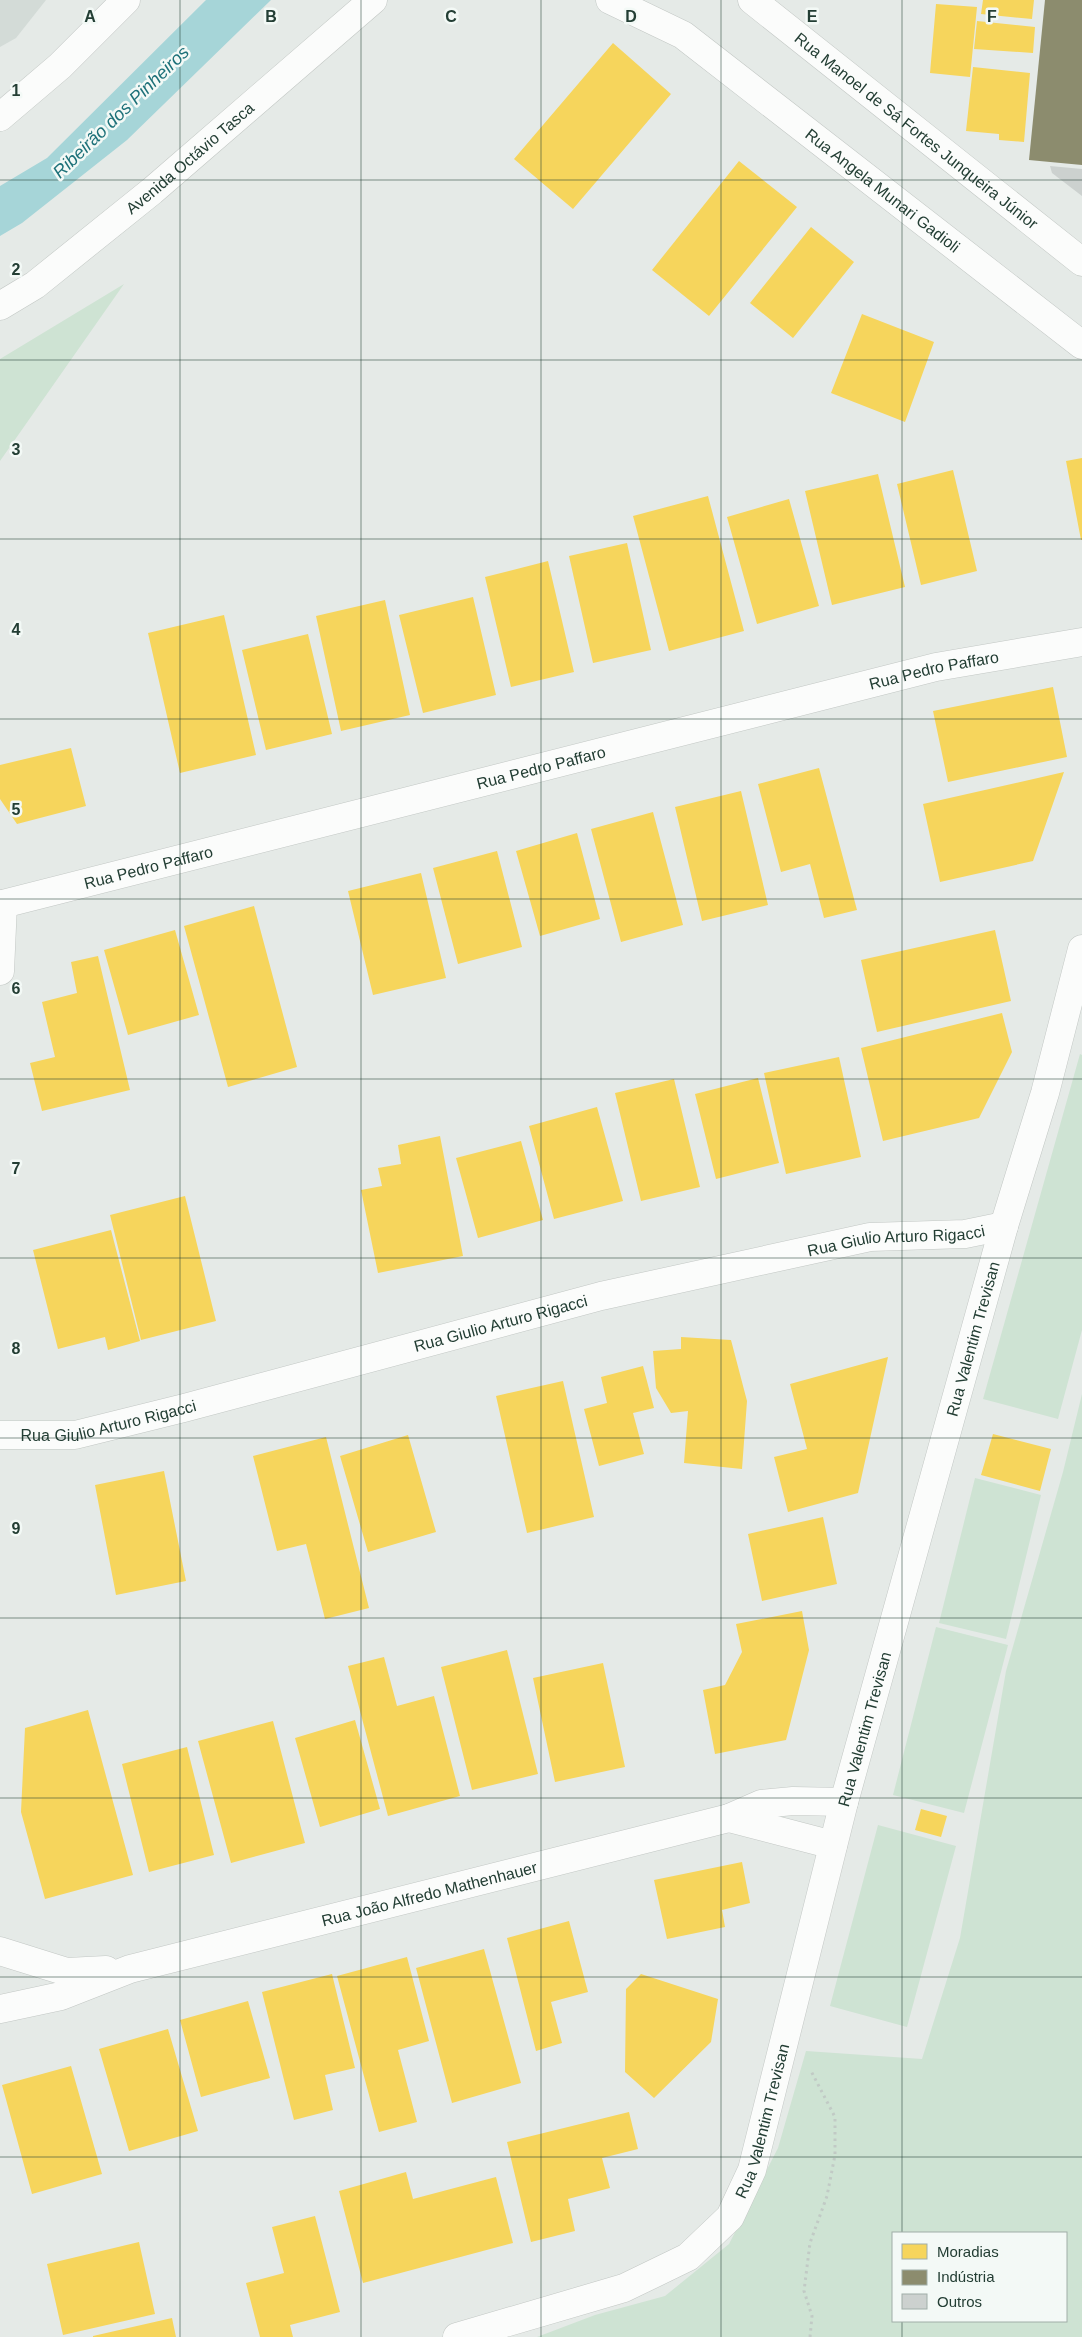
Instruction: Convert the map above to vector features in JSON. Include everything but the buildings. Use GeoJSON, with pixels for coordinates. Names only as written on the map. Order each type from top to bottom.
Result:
{"type":"FeatureCollection","features":[{"type":"Feature","properties":{"kind":"street"},"geometry":{"type":"LineString","coordinates":[[0,117],[60,66],[126,0]]}},
{"type":"Feature","properties":{"kind":"street","name":"Avenida Octávio Tasca"},"geometry":{"type":"LineString","coordinates":[[0,306],[35,285],[152,191],[373,0]]}},
{"type":"Feature","properties":{"kind":"street"},"geometry":{"type":"LineString","coordinates":[[610,0],[683,35]]}},
{"type":"Feature","properties":{"kind":"street"},"geometry":{"type":"LineString","coordinates":[[656,0],[683,35]]}},
{"type":"Feature","properties":{"kind":"street","name":"Rua Manoel de Sá Fortes Junqueira Júnior"},"geometry":{"type":"LineString","coordinates":[[752,0],[1082,262]]}},
{"type":"Feature","properties":{"kind":"street","name":"Rua Angela Munari Gadioli"},"geometry":{"type":"LineString","coordinates":[[683,35],[1082,345]]}},
{"type":"Feature","properties":{"kind":"street","name":"Rua Pedro Paffaro"},"geometry":{"type":"LineString","coordinates":[[2,902],[936,667],[1082,642]]}},
{"type":"Feature","properties":{"kind":"street"},"geometry":{"type":"LineString","coordinates":[[0,971],[2,902]]}},
{"type":"Feature","properties":{"kind":"street","name":"Rua Valentim Trevisan"},"geometry":{"type":"LineString","coordinates":[[457,2337],[624,2288],[688,2256],[730,2217],[752,2170],[844,1802],[1004,1226],[1045,1093],[1082,949]]}},
{"type":"Feature","properties":{"kind":"street","name":"Rua Giulio Arturo Rigacci"},"geometry":{"type":"LineString","coordinates":[[0,1435],[75,1435],[184,1408],[601,1296],[870,1237],[965,1234],[1004,1226]]}},
{"type":"Feature","properties":{"kind":"street","name":"Rua João Alfredo Mathenhauer"},"geometry":{"type":"LineString","coordinates":[[0,2009],[61,1996],[130,1969],[729,1818],[760,1804],[801,1800],[844,1802]]}},
{"type":"Feature","properties":{"kind":"street","name":"Rua João Alfredo Mathenhauer"},"geometry":{"type":"LineString","coordinates":[[729,1818],[833,1845]]}},
{"type":"Feature","properties":{"kind":"street","name":"Rua João Alfredo Mathenhauer"},"geometry":{"type":"LineString","coordinates":[[0,1952],[67,1972],[130,1969]]}},
{"type":"Feature","properties":{"kind":"path"},"geometry":{"type":"LineString","coordinates":[[784,2037],[816,2077],[835,2117],[835,2155],[827,2196],[810,2242],[804,2291],[812,2316],[810,2337]]}},
{"type":"Feature","properties":{"kind":"shaded area"},"geometry":{"type":"Polygon","coordinates":[[[0,0],[46,0],[16,38],[0,47],[0,0]]]}},
{"type":"Feature","properties":{"kind":"green space"},"geometry":{"type":"Polygon","coordinates":[[[124,284],[0,461],[0,359],[124,284]]]}},
{"type":"Feature","properties":{"kind":"green space"},"geometry":{"type":"Polygon","coordinates":[[[1080,1054],[1082,1055],[1082,1330],[1058,1419],[983,1399],[1080,1054]]]}},
{"type":"Feature","properties":{"kind":"green space"},"geometry":{"type":"Polygon","coordinates":[[[1082,1394],[1082,2337],[537,2337],[595,2315],[665,2296],[729,2244],[778,2148],[806,2051],[922,2059],[960,1938],[1006,1671],[1063,1472],[1082,1394]]]}},
{"type":"Feature","properties":{"kind":"green space"},"geometry":{"type":"Polygon","coordinates":[[[975,1478],[1041,1495],[1006,1639],[939,1623],[975,1478]]]}},
{"type":"Feature","properties":{"kind":"green space"},"geometry":{"type":"Polygon","coordinates":[[[936,1627],[1008,1645],[964,1813],[893,1795],[936,1627]]]}},
{"type":"Feature","properties":{"kind":"green space"},"geometry":{"type":"Polygon","coordinates":[[[878,1825],[956,1846],[907,2027],[830,2006],[878,1825]]]}},
{"type":"Feature","properties":{"kind":"water","name":"Ribeirão dos Pinheiros"},"geometry":{"type":"Polygon","coordinates":[[[206,0],[271,0],[127,140],[22,223],[0,236],[0,186],[47,158],[206,0]]]}}]}
